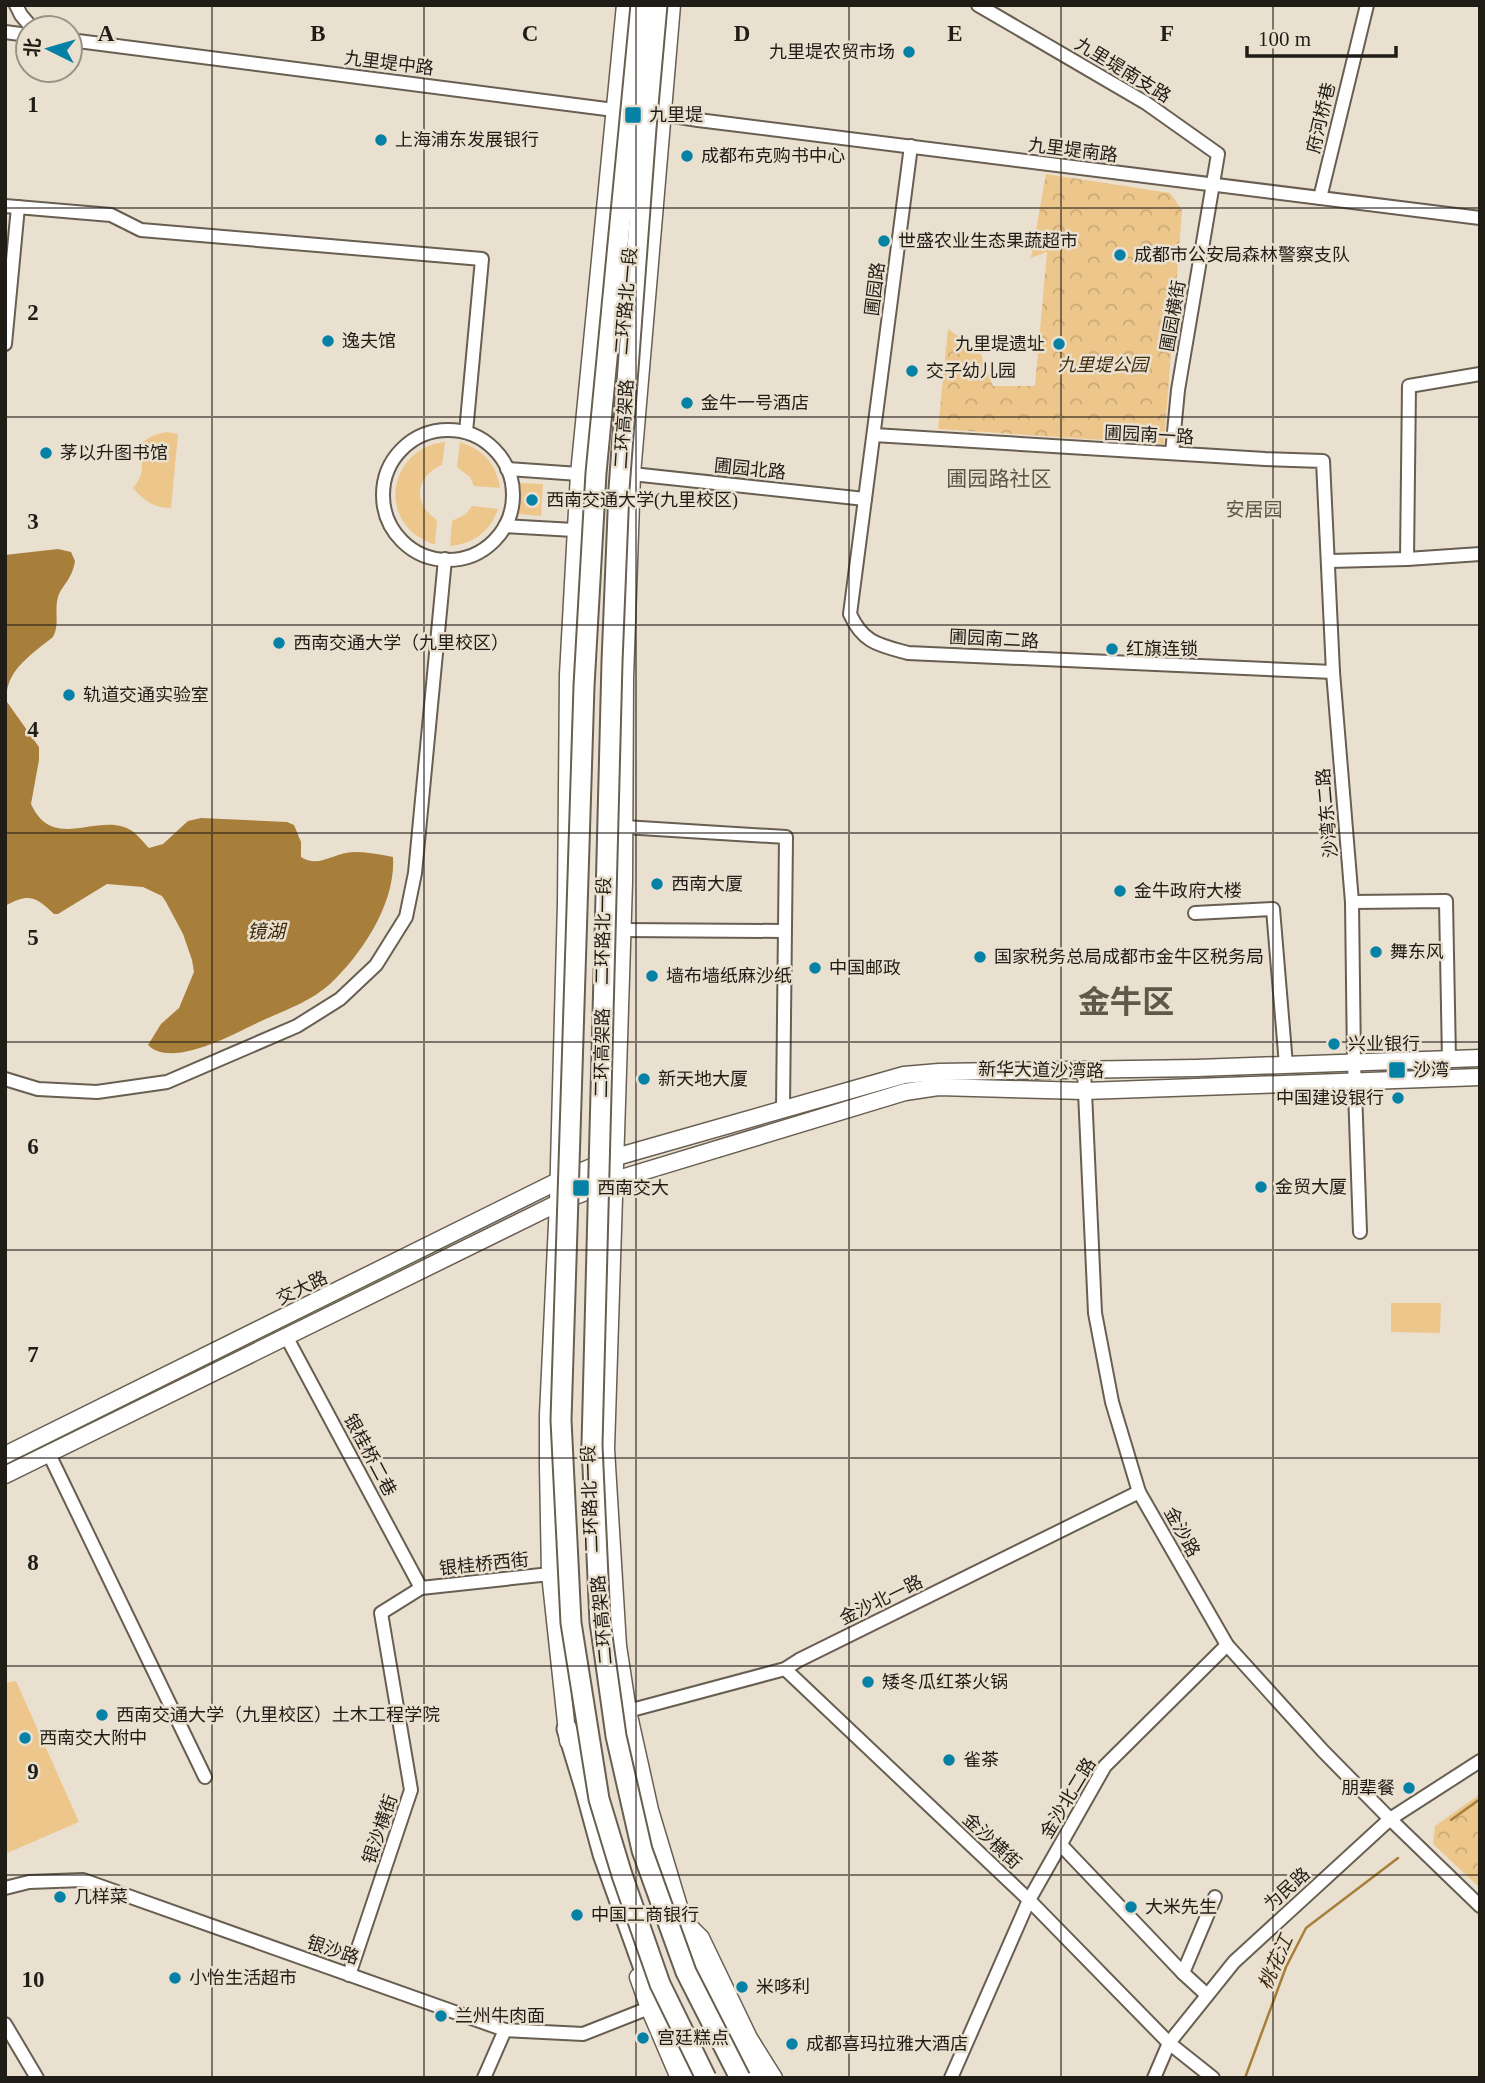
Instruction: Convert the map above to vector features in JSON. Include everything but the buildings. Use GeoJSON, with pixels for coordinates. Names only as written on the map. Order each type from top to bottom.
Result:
{"type":"FeatureCollection","features":[{"type":"Feature","properties":{"kind":"highway","name":"二环高架路"},"geometry":{"type":"LineString","coordinates":[[641,5],[596,473],[584,686],[561,1420],[571,1623],[599,1799],[660,1984],[706,2078]]}},
{"type":"Feature","properties":{"kind":"highway","name":"二环高架路"},"geometry":{"type":"LineString","coordinates":[[657,5],[619,489],[612,662],[592,1459],[600,1622],[616,1736],[642,1850],[686,1972],[740,2078]]}},
{"type":"Feature","properties":{"kind":"highway"},"geometry":{"type":"LineString","coordinates":[[567,1729],[603,1854],[670,2035],[695,2078]]}},
{"type":"Feature","properties":{"kind":"highway"},"geometry":{"type":"LineString","coordinates":[[683,1920],[709,1986],[737,2041],[760,2078]]}},
{"type":"Feature","properties":{"kind":"main road","name":"二环路北一段"},"geometry":{"type":"LineString","coordinates":[[625,5],[574,530],[568,675],[566,903],[558,1203],[548,1415],[550,1574],[574,1779],[594,1852],[649,2008],[680,2078]]}},
{"type":"Feature","properties":{"kind":"main road","name":"二环路北一段"},"geometry":{"type":"LineString","coordinates":[[672,5],[632,474],[625,678],[616,1157],[606,1449],[618,1646],[628,1711],[650,1810],[683,1920],[701,1938],[749,2038],[774,2078]]}},
{"type":"Feature","properties":{"kind":"main road","name":"新华大道沙湾路"},"geometry":{"type":"LineString","coordinates":[[616,1157],[904,1075],[1480,1059]]}},
{"type":"Feature","properties":{"kind":"main road","name":"新华大道沙湾路"},"geometry":{"type":"LineString","coordinates":[[615,1180],[905,1092],[938,1087],[1085,1091],[1480,1077]]}},
{"type":"Feature","properties":{"kind":"main road","name":"交大路"},"geometry":{"type":"LineString","coordinates":[[5,1455],[558,1181],[616,1157]]}},
{"type":"Feature","properties":{"kind":"main road"},"geometry":{"type":"LineString","coordinates":[[5,1475],[558,1203],[615,1180]]}},
{"type":"Feature","properties":{"kind":"street","name":"九里堤南支路"},"geometry":{"type":"LineString","coordinates":[[978,5],[1146,103],[1218,154],[1213,186]]}},
{"type":"Feature","properties":{"kind":"street","name":"府河桥巷"},"geometry":{"type":"LineString","coordinates":[[1320,198],[1367,5]]}},
{"type":"Feature","properties":{"kind":"street","name":"九里堤中路"},"geometry":{"type":"LineString","coordinates":[[84,42],[613,110],[661,113]]}},
{"type":"Feature","properties":{"kind":"street","name":"九里堤南路"},"geometry":{"type":"LineString","coordinates":[[661,113],[698,120],[1480,218]]}},
{"type":"Feature","properties":{"kind":"street","name":"圃园路"},"geometry":{"type":"LineString","coordinates":[[874,435],[911,146]]}},
{"type":"Feature","properties":{"kind":"street","name":"圃园横街"},"geometry":{"type":"LineString","coordinates":[[1172,453],[1178,390],[1213,186]]}},
{"type":"Feature","properties":{"kind":"street"},"geometry":{"type":"LineString","coordinates":[[5,344],[12,207],[111,215],[141,230],[482,259],[466,432]]}},
{"type":"Feature","properties":{"kind":"street"},"geometry":{"type":"LineString","coordinates":[[1407,559],[1409,386],[1480,374]]}},
{"type":"Feature","properties":{"kind":"street"},"geometry":{"type":"LineString","coordinates":[[449,429],[466,432],[487,442],[501,457],[507,469],[513,498],[505,526],[496,539],[479,553],[457,560],[435,559],[414,551],[397,536],[386,516],[383,494],[389,467],[410,441],[429,432],[449,429]]}},
{"type":"Feature","properties":{"kind":"street","name":"圃园南一路"},"geometry":{"type":"LineString","coordinates":[[874,435],[1323,461],[1330,561]]}},
{"type":"Feature","properties":{"kind":"street","name":"圃园南二路"},"geometry":{"type":"LineString","coordinates":[[874,435],[850,614],[858,631],[880,646],[908,653],[1333,672]]}},
{"type":"Feature","properties":{"kind":"street"},"geometry":{"type":"LineString","coordinates":[[507,469],[579,474]]}},
{"type":"Feature","properties":{"kind":"street","name":"圃园北路"},"geometry":{"type":"LineString","coordinates":[[632,474],[865,499]]}},
{"type":"Feature","properties":{"kind":"street"},"geometry":{"type":"LineString","coordinates":[[505,526],[574,530]]}},
{"type":"Feature","properties":{"kind":"street"},"geometry":{"type":"LineString","coordinates":[[1330,561],[1480,554]]}},
{"type":"Feature","properties":{"kind":"street"},"geometry":{"type":"LineString","coordinates":[[5,1079],[38,1088],[97,1092],[167,1082],[298,1026],[340,999],[376,965],[406,917],[415,873],[445,559]]}},
{"type":"Feature","properties":{"kind":"street","name":"沙湾东二路"},"geometry":{"type":"LineString","coordinates":[[1330,561],[1333,672],[1352,902],[1360,1232]]}},
{"type":"Feature","properties":{"kind":"street"},"geometry":{"type":"LineString","coordinates":[[624,827],[786,837],[783,1108]]}},
{"type":"Feature","properties":{"kind":"street"},"geometry":{"type":"LineString","coordinates":[[1352,902],[1446,901],[1449,1060]]}},
{"type":"Feature","properties":{"kind":"street"},"geometry":{"type":"LineString","coordinates":[[1195,913],[1273,909],[1286,1065]]}},
{"type":"Feature","properties":{"kind":"street"},"geometry":{"type":"LineString","coordinates":[[622,930],[783,931]]}},
{"type":"Feature","properties":{"kind":"street","name":"金沙路"},"geometry":{"type":"LineString","coordinates":[[1084,1070],[1095,1313],[1112,1402],[1139,1492],[1227,1645],[1323,1751],[1480,1906]]}},
{"type":"Feature","properties":{"kind":"street","name":"银桂桥二巷"},"geometry":{"type":"LineString","coordinates":[[287,1338],[421,1588]]}},
{"type":"Feature","properties":{"kind":"street"},"geometry":{"type":"LineString","coordinates":[[49,1454],[205,1777]]}},
{"type":"Feature","properties":{"kind":"street","name":"金沙北一路"},"geometry":{"type":"LineString","coordinates":[[628,1711],[785,1669],[1139,1492]]}},
{"type":"Feature","properties":{"kind":"street","name":"银桂桥西街"},"geometry":{"type":"LineString","coordinates":[[421,1588],[550,1574]]}},
{"type":"Feature","properties":{"kind":"street","name":"银沙横街"},"geometry":{"type":"LineString","coordinates":[[349,1975],[411,1790],[381,1613],[421,1588]]}},
{"type":"Feature","properties":{"kind":"street","name":"金沙北二路"},"geometry":{"type":"LineString","coordinates":[[951,2078],[1029,1900],[1105,1766],[1227,1645]]}},
{"type":"Feature","properties":{"kind":"street","name":"金沙横街"},"geometry":{"type":"LineString","coordinates":[[785,1669],[1029,1900],[1169,2043],[1213,2078]]}},
{"type":"Feature","properties":{"kind":"street","name":"为民路"},"geometry":{"type":"LineString","coordinates":[[1154,2078],[1169,2043],[1234,1962],[1390,1819],[1480,1761]]}},
{"type":"Feature","properties":{"kind":"street"},"geometry":{"type":"LineString","coordinates":[[1061,1844],[1207,1995]]}},
{"type":"Feature","properties":{"kind":"street","name":"银沙路"},"geometry":{"type":"LineString","coordinates":[[5,1888],[29,1882],[83,1880],[505,2030],[583,2034],[649,2008]]}},
{"type":"Feature","properties":{"kind":"street"},"geometry":{"type":"LineString","coordinates":[[1183,1973],[1215,1897]]}},
{"type":"Feature","properties":{"kind":"street"},"geometry":{"type":"LineString","coordinates":[[5,2024],[37,2078]]}},
{"type":"Feature","properties":{"kind":"street"},"geometry":{"type":"LineString","coordinates":[[484,2078],[505,2030]]}},
{"type":"Feature","properties":{"kind":"green space","name":"九里堤公园"},"geometry":{"type":"Polygon","coordinates":[[[1046,174],[1170,193],[1182,210],[1164,444],[938,429],[948,329],[980,352],[993,386],[1035,386],[1047,252],[1031,258],[1046,174]]]}},
{"type":"Feature","properties":{"kind":"green space"},"geometry":{"type":"Polygon","coordinates":[[[166,432],[178,434],[171,508],[150,503],[133,488],[142,469],[136,450],[149,438],[166,432]]]}},
{"type":"Feature","properties":{"kind":"green space"},"geometry":{"type":"Polygon","coordinates":[[[445,442],[442,465],[426,476],[420,491],[423,506],[437,520],[435,544],[432,544],[405,524],[398,511],[397,484],[408,461],[419,451],[445,442]]]}},
{"type":"Feature","properties":{"kind":"green space"},"geometry":{"type":"Polygon","coordinates":[[[460,442],[482,453],[496,472],[500,488],[474,486],[470,477],[457,467],[460,442]]]}},
{"type":"Feature","properties":{"kind":"green space"},"geometry":{"type":"Polygon","coordinates":[[[520,483],[543,484],[541,516],[518,514],[520,483]]]}},
{"type":"Feature","properties":{"kind":"green space"},"geometry":{"type":"Polygon","coordinates":[[[472,506],[498,509],[480,535],[466,543],[450,546],[452,521],[466,514],[472,506]]]}},
{"type":"Feature","properties":{"kind":"green space"},"geometry":{"type":"Polygon","coordinates":[[[1391,1303],[1441,1303],[1440,1333],[1391,1332],[1391,1303]]]}},
{"type":"Feature","properties":{"kind":"green space","name":"西南交大附中"},"geometry":{"type":"Polygon","coordinates":[[[16,1681],[79,1822],[5,1854],[5,1683],[16,1681]]]}},
{"type":"Feature","properties":{"kind":"green space"},"geometry":{"type":"Polygon","coordinates":[[[1480,1794],[1480,1888],[1433,1844],[1435,1826],[1480,1794]]]}},
{"type":"Feature","properties":{"kind":"water","name":"镜湖"},"geometry":{"type":"Polygon","coordinates":[[[58,549],[71,552],[75,561],[72,573],[58,597],[55,632],[53,637],[28,657],[14,673],[7,691],[7,702],[39,747],[31,804],[40,818],[61,829],[99,825],[128,828],[149,848],[163,844],[188,821],[201,818],[287,822],[294,825],[301,842],[301,857],[308,860],[320,861],[354,852],[393,857],[389,892],[375,926],[354,958],[330,984],[296,1006],[203,1047],[172,1053],[158,1051],[148,1045],[161,1024],[179,1008],[194,972],[183,934],[162,896],[143,887],[107,884],[58,914],[31,898],[20,899],[5,906],[5,555],[58,549]]]}},
{"type":"Feature","properties":{"kind":"waterway","name":"桃花江"},"geometry":{"type":"LineString","coordinates":[[1451,1820],[1480,1799]]}},
{"type":"Feature","properties":{"kind":"waterway","name":"桃花江"},"geometry":{"type":"LineString","coordinates":[[1245,2078],[1286,1967],[1306,1928],[1398,1858]]}},
{"type":"Feature","properties":{"kind":"place","name":"九里堤农贸市场"},"geometry":{"type":"Point","coordinates":[909,52]}},
{"type":"Feature","properties":{"kind":"place","name":"九里堤"},"geometry":{"type":"Point","coordinates":[633,115]}},
{"type":"Feature","properties":{"kind":"place","name":"上海浦东发展银行"},"geometry":{"type":"Point","coordinates":[381,140]}},
{"type":"Feature","properties":{"kind":"place","name":"成都布克购书中心"},"geometry":{"type":"Point","coordinates":[687,156]}},
{"type":"Feature","properties":{"kind":"place","name":"世盛农业生态果蔬超市"},"geometry":{"type":"Point","coordinates":[884,241]}},
{"type":"Feature","properties":{"kind":"place","name":"成都市公安局森林警察支队"},"geometry":{"type":"Point","coordinates":[1120,255]}},
{"type":"Feature","properties":{"kind":"place","name":"逸夫馆"},"geometry":{"type":"Point","coordinates":[328,341]}},
{"type":"Feature","properties":{"kind":"place","name":"九里堤遗址"},"geometry":{"type":"Point","coordinates":[1059,344]}},
{"type":"Feature","properties":{"kind":"place","name":"交子幼儿园"},"geometry":{"type":"Point","coordinates":[912,371]}},
{"type":"Feature","properties":{"kind":"place","name":"金牛一号酒店"},"geometry":{"type":"Point","coordinates":[687,403]}},
{"type":"Feature","properties":{"kind":"place","name":"茅以升图书馆"},"geometry":{"type":"Point","coordinates":[46,453]}},
{"type":"Feature","properties":{"kind":"place","name":"西南交通大学(九里校区)"},"geometry":{"type":"Point","coordinates":[532,500]}},
{"type":"Feature","properties":{"kind":"place","name":"西南交通大学（九里校区）"},"geometry":{"type":"Point","coordinates":[279,643]}},
{"type":"Feature","properties":{"kind":"place","name":"红旗连锁"},"geometry":{"type":"Point","coordinates":[1112,649]}},
{"type":"Feature","properties":{"kind":"place","name":"轨道交通实验室"},"geometry":{"type":"Point","coordinates":[69,695]}},
{"type":"Feature","properties":{"kind":"place","name":"西南大厦"},"geometry":{"type":"Point","coordinates":[657,884]}},
{"type":"Feature","properties":{"kind":"place","name":"金牛政府大楼"},"geometry":{"type":"Point","coordinates":[1120,891]}},
{"type":"Feature","properties":{"kind":"place","name":"舞东风"},"geometry":{"type":"Point","coordinates":[1376,952]}},
{"type":"Feature","properties":{"kind":"place","name":"国家税务总局成都市金牛区税务局"},"geometry":{"type":"Point","coordinates":[980,957]}},
{"type":"Feature","properties":{"kind":"place","name":"中国邮政"},"geometry":{"type":"Point","coordinates":[815,968]}},
{"type":"Feature","properties":{"kind":"place","name":"墙布墙纸麻沙纸"},"geometry":{"type":"Point","coordinates":[652,976]}},
{"type":"Feature","properties":{"kind":"place","name":"兴业银行"},"geometry":{"type":"Point","coordinates":[1334,1044]}},
{"type":"Feature","properties":{"kind":"place","name":"沙湾"},"geometry":{"type":"Point","coordinates":[1397,1070]}},
{"type":"Feature","properties":{"kind":"place","name":"新天地大厦"},"geometry":{"type":"Point","coordinates":[644,1079]}},
{"type":"Feature","properties":{"kind":"place","name":"中国建设银行"},"geometry":{"type":"Point","coordinates":[1398,1098]}},
{"type":"Feature","properties":{"kind":"place","name":"金贸大厦"},"geometry":{"type":"Point","coordinates":[1261,1187]}},
{"type":"Feature","properties":{"kind":"place","name":"西南交大"},"geometry":{"type":"Point","coordinates":[581,1188]}},
{"type":"Feature","properties":{"kind":"place","name":"矮冬瓜红茶火锅"},"geometry":{"type":"Point","coordinates":[868,1682]}},
{"type":"Feature","properties":{"kind":"place","name":"西南交通大学（九里校区）土木工程学院"},"geometry":{"type":"Point","coordinates":[102,1715]}},
{"type":"Feature","properties":{"kind":"place","name":"西南交大附中"},"geometry":{"type":"Point","coordinates":[25,1738]}},
{"type":"Feature","properties":{"kind":"place","name":"雀茶"},"geometry":{"type":"Point","coordinates":[949,1760]}},
{"type":"Feature","properties":{"kind":"place","name":"朋辈餐"},"geometry":{"type":"Point","coordinates":[1409,1788]}},
{"type":"Feature","properties":{"kind":"place","name":"几样菜"},"geometry":{"type":"Point","coordinates":[60,1897]}},
{"type":"Feature","properties":{"kind":"place","name":"大米先生"},"geometry":{"type":"Point","coordinates":[1131,1907]}},
{"type":"Feature","properties":{"kind":"place","name":"中国工商银行"},"geometry":{"type":"Point","coordinates":[577,1915]}},
{"type":"Feature","properties":{"kind":"place","name":"小怡生活超市"},"geometry":{"type":"Point","coordinates":[175,1978]}},
{"type":"Feature","properties":{"kind":"place","name":"米哆利"},"geometry":{"type":"Point","coordinates":[742,1987]}},
{"type":"Feature","properties":{"kind":"place","name":"兰州牛肉面"},"geometry":{"type":"Point","coordinates":[441,2016]}},
{"type":"Feature","properties":{"kind":"place","name":"宫廷糕点"},"geometry":{"type":"Point","coordinates":[643,2038]}},
{"type":"Feature","properties":{"kind":"place","name":"成都喜玛拉雅大酒店"},"geometry":{"type":"Point","coordinates":[792,2044]}},
{"type":"Feature","properties":{"kind":"district","name":"圃园路社区"},"geometry":{"type":"Point","coordinates":[999,479]}},
{"type":"Feature","properties":{"kind":"district","name":"安居园"},"geometry":{"type":"Point","coordinates":[1254,509]}},
{"type":"Feature","properties":{"kind":"district","name":"金牛区"},"geometry":{"type":"Point","coordinates":[1126,1002]}}]}
